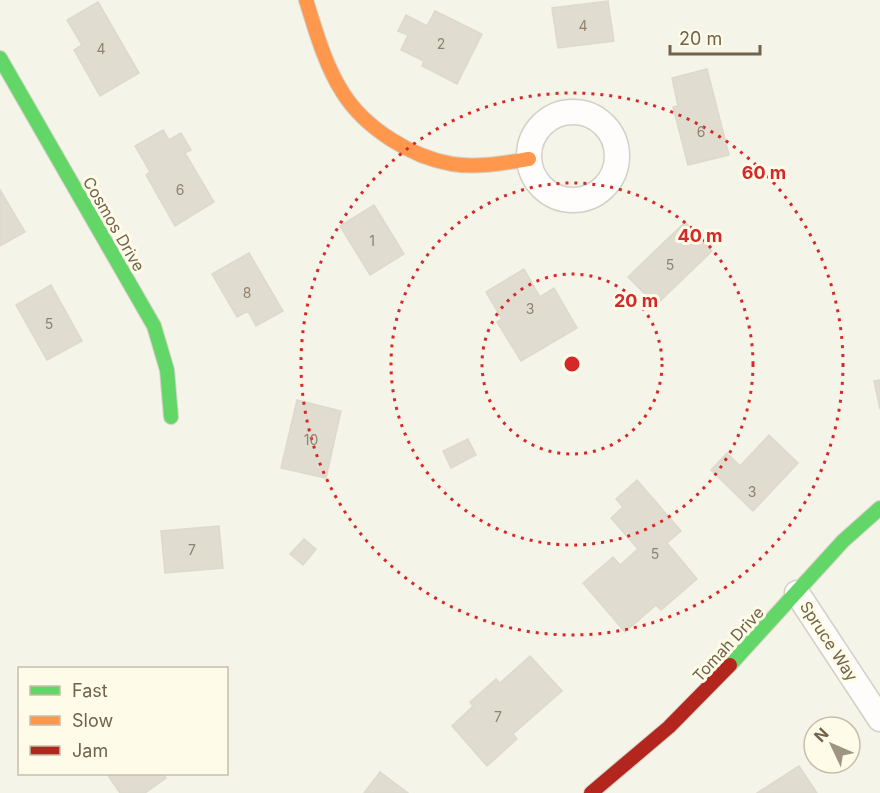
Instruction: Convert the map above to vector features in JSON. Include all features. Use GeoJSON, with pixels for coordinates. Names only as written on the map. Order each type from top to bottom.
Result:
{"type":"FeatureCollection","features":[{"type":"Feature","properties":{"kind":"street"},"geometry":{"type":"LineString","coordinates":[[306,0],[321,45],[344,95],[375,129],[409,150],[450,164],[487,165],[529,159]]}},
{"type":"Feature","properties":{"kind":"street","name":"Cosmos Drive"},"geometry":{"type":"LineString","coordinates":[[0,58],[154,326],[163,348],[168,371],[171,417]]}},
{"type":"Feature","properties":{"kind":"street","name":"Tomah Drive"},"geometry":{"type":"LineString","coordinates":[[591,793],[625,767],[676,722],[842,542],[880,508]]}},
{"type":"Feature","properties":{"kind":"street","name":"Spruce Way"},"geometry":{"type":"LineString","coordinates":[[797,593],[880,719]]}},
{"type":"Feature","properties":{"kind":"building"},"geometry":{"type":"Polygon","coordinates":[[[608,1],[614,41],[558,48],[552,8],[608,1]]]}},
{"type":"Feature","properties":{"kind":"building"},"geometry":{"type":"Polygon","coordinates":[[[98,2],[139,73],[100,96],[74,50],[82,45],[67,20],[98,2]]]}},
{"type":"Feature","properties":{"kind":"building"},"geometry":{"type":"Polygon","coordinates":[[[435,11],[482,34],[457,84],[422,66],[424,61],[401,50],[408,35],[398,31],[406,15],[427,26],[435,11]]]}},
{"type":"Feature","properties":{"kind":"building"},"geometry":{"type":"Polygon","coordinates":[[[707,69],[729,155],[688,165],[673,107],[678,106],[672,78],[707,69]]]}},
{"type":"Feature","properties":{"kind":"building"},"geometry":{"type":"Polygon","coordinates":[[[163,130],[169,140],[181,133],[191,150],[185,153],[214,202],[175,226],[146,175],[150,172],[135,146],[163,130]]]}},
{"type":"Feature","properties":{"kind":"building"},"geometry":{"type":"Polygon","coordinates":[[[0,190],[25,232],[0,246],[0,190]]]}},
{"type":"Feature","properties":{"kind":"building"},"geometry":{"type":"Polygon","coordinates":[[[374,205],[404,254],[370,275],[340,226],[374,205]]]}},
{"type":"Feature","properties":{"kind":"building"},"geometry":{"type":"Polygon","coordinates":[[[685,222],[712,251],[656,305],[628,277],[685,222]]]}},
{"type":"Feature","properties":{"kind":"building"},"geometry":{"type":"Polygon","coordinates":[[[249,253],[283,311],[256,326],[248,311],[237,317],[212,274],[249,253]]]}},
{"type":"Feature","properties":{"kind":"building"},"geometry":{"type":"Polygon","coordinates":[[[524,269],[540,297],[554,288],[577,328],[521,361],[497,322],[502,319],[486,292],[524,269]]]}},
{"type":"Feature","properties":{"kind":"building"},"geometry":{"type":"Polygon","coordinates":[[[51,285],[82,341],[47,360],[16,305],[51,285]]]}},
{"type":"Feature","properties":{"kind":"building"},"geometry":{"type":"Polygon","coordinates":[[[880,380],[880,409],[874,381],[880,380]]]}},
{"type":"Feature","properties":{"kind":"building"},"geometry":{"type":"Polygon","coordinates":[[[297,400],[341,411],[326,478],[281,468],[297,400]]]}},
{"type":"Feature","properties":{"kind":"building"},"geometry":{"type":"Polygon","coordinates":[[[769,435],[798,463],[753,511],[711,470],[727,453],[740,466],[769,435]]]}},
{"type":"Feature","properties":{"kind":"building"},"geometry":{"type":"Polygon","coordinates":[[[468,439],[476,455],[451,468],[443,451],[468,439]]]}},
{"type":"Feature","properties":{"kind":"building"},"geometry":{"type":"Polygon","coordinates":[[[637,480],[681,531],[667,543],[697,579],[661,610],[656,605],[625,632],[583,583],[613,557],[620,565],[638,549],[611,518],[623,507],[616,499],[637,480]]]}},
{"type":"Feature","properties":{"kind":"building"},"geometry":{"type":"Polygon","coordinates":[[[219,526],[223,568],[165,573],[161,531],[219,526]]]}},
{"type":"Feature","properties":{"kind":"building"},"geometry":{"type":"Polygon","coordinates":[[[304,539],[316,549],[303,565],[290,554],[304,539]]]}},
{"type":"Feature","properties":{"kind":"building"},"geometry":{"type":"Polygon","coordinates":[[[530,656],[562,691],[513,734],[517,739],[487,766],[452,726],[473,706],[470,702],[496,679],[500,683],[530,656]]]}},
{"type":"Feature","properties":{"kind":"building"},"geometry":{"type":"Polygon","coordinates":[[[799,766],[802,775],[805,775],[817,793],[757,793],[799,766]]]}},
{"type":"Feature","properties":{"kind":"building"},"geometry":{"type":"Polygon","coordinates":[[[380,772],[408,793],[364,793],[380,772]]]}},
{"type":"Feature","properties":{"kind":"building"},"geometry":{"type":"Polygon","coordinates":[[[108,775],[164,775],[166,778],[145,793],[120,793],[108,775]]]}},
{"type":"Feature","properties":{"kind":"traffic: fast"},"geometry":{"type":"LineString","coordinates":[[0,58],[154,326],[167,370],[171,417]]}},
{"type":"Feature","properties":{"kind":"traffic: fast"},"geometry":{"type":"LineString","coordinates":[[730,665],[843,541],[880,508]]}},
{"type":"Feature","properties":{"kind":"traffic: slow"},"geometry":{"type":"LineString","coordinates":[[306,0],[331,71],[343,93],[364,118],[390,139],[421,155],[452,164],[481,165],[529,159]]}},
{"type":"Feature","properties":{"kind":"traffic: jam"},"geometry":{"type":"LineString","coordinates":[[591,793],[669,727],[730,665]]}}]}
